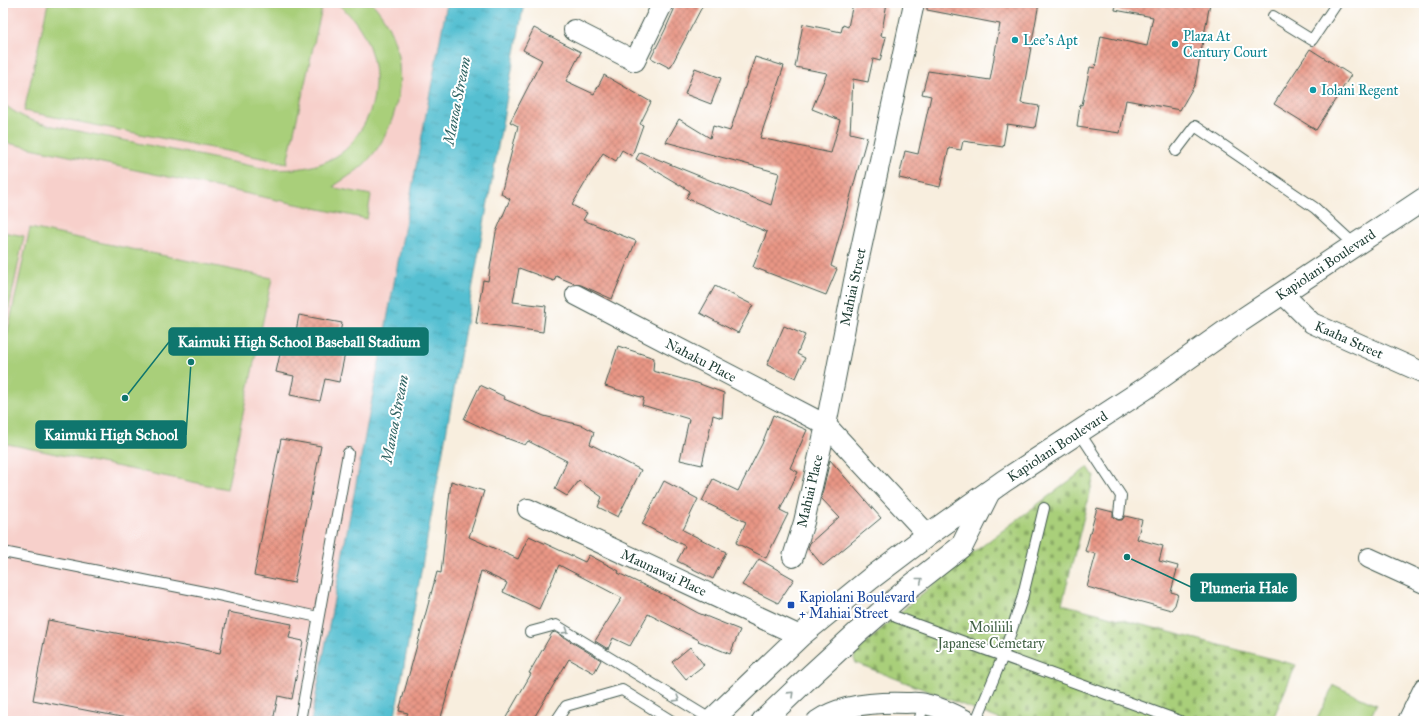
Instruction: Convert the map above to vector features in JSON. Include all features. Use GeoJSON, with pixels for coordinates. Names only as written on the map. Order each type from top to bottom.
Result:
{"type":"FeatureCollection","features":[{"type":"Feature","properties":{"kind":"main road","name":"Kapiolani Boulevard"},"geometry":{"type":"LineString","coordinates":[[711,721],[800,636],[870,579],[928,535],[1282,293],[1424,199]]}},
{"type":"Feature","properties":{"kind":"main road"},"geometry":{"type":"LineString","coordinates":[[763,721],[807,678],[857,633],[911,586],[962,546],[989,492]]}},
{"type":"Feature","properties":{"kind":"street"},"geometry":{"type":"LineString","coordinates":[[574,30],[635,61],[663,3]]}},
{"type":"Feature","properties":{"kind":"street","name":"Mahiai Street"},"geometry":{"type":"LineString","coordinates":[[826,425],[854,281],[914,3]]}},
{"type":"Feature","properties":{"kind":"street","name":"Kaaha Street"},"geometry":{"type":"LineString","coordinates":[[1282,293],[1312,323],[1424,373]]}},
{"type":"Feature","properties":{"kind":"street","name":"Nahaku Place"},"geometry":{"type":"LineString","coordinates":[[576,295],[826,425]]}},
{"type":"Feature","properties":{"kind":"street"},"geometry":{"type":"LineString","coordinates":[[826,425],[928,535]]}},
{"type":"Feature","properties":{"kind":"street","name":"Mahiai Place"},"geometry":{"type":"LineString","coordinates":[[793,557],[804,522],[826,425]]}},
{"type":"Feature","properties":{"kind":"street","name":"Maunawai Place"},"geometry":{"type":"LineString","coordinates":[[528,509],[800,636]]}},
{"type":"Feature","properties":{"kind":"street"},"geometry":{"type":"LineString","coordinates":[[1369,558],[1424,583]]}},
{"type":"Feature","properties":{"kind":"street"},"geometry":{"type":"LineString","coordinates":[[1408,721],[1424,688]]}},
{"type":"Feature","properties":{"kind":"street"},"geometry":{"type":"LineString","coordinates":[[817,721],[824,716],[847,708],[862,705],[895,703],[921,712],[947,711],[968,721]]}},
{"type":"Feature","properties":{"kind":"lane"},"geometry":{"type":"LineString","coordinates":[[1273,16],[1312,40],[1337,3]]}},
{"type":"Feature","properties":{"kind":"lane"},"geometry":{"type":"LineString","coordinates":[[1176,151],[1195,126],[1315,208],[1355,245]]}},
{"type":"Feature","properties":{"kind":"lane"},"geometry":{"type":"LineString","coordinates":[[1079,432],[1120,496],[1119,514]]}},
{"type":"Feature","properties":{"kind":"lane"},"geometry":{"type":"LineString","coordinates":[[300,721],[348,453]]}},
{"type":"Feature","properties":{"kind":"lane"},"geometry":{"type":"LineString","coordinates":[[976,721],[1003,656],[1022,599],[1044,508]]}},
{"type":"Feature","properties":{"kind":"lane"},"geometry":{"type":"LineString","coordinates":[[3,552],[209,593],[318,617]]}},
{"type":"Feature","properties":{"kind":"lane"},"geometry":{"type":"LineString","coordinates":[[896,617],[1180,721]]}},
{"type":"Feature","properties":{"kind":"lane"},"geometry":{"type":"LineString","coordinates":[[530,632],[556,625],[711,721]]}},
{"type":"Feature","properties":{"kind":"lane"},"geometry":{"type":"LineString","coordinates":[[556,721],[566,706],[622,690],[672,721]]}},
{"type":"Feature","properties":{"kind":"shaded area"},"geometry":{"type":"Polygon","coordinates":[[[3,3],[447,3],[311,721],[3,721],[3,3]]]}},
{"type":"Feature","properties":{"kind":"green space"},"geometry":{"type":"Polygon","coordinates":[[[48,3],[323,3],[287,163],[24,111],[48,3]]]}},
{"type":"Feature","properties":{"kind":"green space"},"geometry":{"type":"Polygon","coordinates":[[[336,3],[372,3],[385,20],[394,39],[398,59],[400,80],[397,102],[391,122],[382,141],[370,158],[362,166],[334,186],[335,188],[371,195],[367,219],[3,142],[3,103],[24,117],[48,125],[267,169],[298,169],[327,161],[348,148],[362,128],[370,112],[374,95],[375,78],[373,61],[368,44],[360,29],[349,15],[336,3]]]}},
{"type":"Feature","properties":{"kind":"green space"},"geometry":{"type":"Polygon","coordinates":[[[30,228],[272,278],[227,489],[3,443],[3,354],[30,228]]]}},
{"type":"Feature","properties":{"kind":"green space"},"geometry":{"type":"Polygon","coordinates":[[[3,232],[24,236],[4,333],[3,333],[3,232]]]}},
{"type":"Feature","properties":{"kind":"green space","name":"Moiliili Japanese Cemetary"},"geometry":{"type":"Polygon","coordinates":[[[1088,467],[1094,476],[1062,604],[1296,665],[1272,721],[1004,721],[856,663],[854,659],[855,654],[910,604],[968,557],[1088,467]]]}},
{"type":"Feature","properties":{"kind":"green space"},"geometry":{"type":"Polygon","coordinates":[[[1334,685],[1376,705],[1369,721],[1316,721],[1334,685]]]}},
{"type":"Feature","properties":{"kind":"water","name":"Manoa Stream"},"geometry":{"type":"Polygon","coordinates":[[[447,3],[524,3],[394,721],[311,721],[447,3]]]}},
{"type":"Feature","properties":{"kind":"building"},"geometry":{"type":"Polygon","coordinates":[[[677,3],[704,3],[670,68],[651,58],[677,3]]]}},
{"type":"Feature","properties":{"kind":"building"},"geometry":{"type":"Polygon","coordinates":[[[853,3],[887,3],[881,36],[886,37],[880,61],[873,59],[868,82],[853,79],[850,133],[867,137],[831,266],[837,269],[826,295],[753,267],[767,232],[686,198],[690,191],[636,159],[640,152],[771,205],[779,173],[666,142],[679,119],[710,138],[713,126],[730,131],[755,57],[784,66],[760,138],[831,153],[840,120],[812,109],[827,73],[795,67],[803,24],[841,32],[843,25],[848,27],[853,3]]]}},
{"type":"Feature","properties":{"kind":"building"},"geometry":{"type":"Polygon","coordinates":[[[927,3],[1039,3],[1021,103],[1039,106],[1035,128],[1007,124],[1003,147],[963,141],[961,150],[949,148],[940,187],[899,178],[905,151],[918,154],[931,96],[922,94],[928,71],[990,80],[1000,24],[927,10],[927,3]]]}},
{"type":"Feature","properties":{"kind":"building"},"geometry":{"type":"Polygon","coordinates":[[[1116,3],[1210,3],[1195,84],[1180,110],[1126,100],[1120,133],[1077,127],[1080,104],[1082,105],[1090,67],[1095,68],[1101,36],[1147,46],[1153,17],[1115,10],[1116,3]]]}},
{"type":"Feature","properties":{"kind":"building"},"geometry":{"type":"Polygon","coordinates":[[[534,28],[581,52],[566,81],[594,94],[604,75],[651,102],[640,124],[643,125],[632,156],[622,150],[616,161],[603,153],[572,205],[587,213],[583,220],[636,241],[612,299],[556,276],[554,281],[519,268],[513,302],[546,306],[543,332],[476,323],[483,280],[488,281],[496,232],[510,199],[501,194],[518,126],[510,122],[542,60],[523,50],[534,28]]]}},
{"type":"Feature","properties":{"kind":"building","name":"Iolani Regent"},"geometry":{"type":"Polygon","coordinates":[[[1310,49],[1351,75],[1316,130],[1274,104],[1310,49]]]}},
{"type":"Feature","properties":{"kind":"building"},"geometry":{"type":"Polygon","coordinates":[[[695,68],[721,78],[711,104],[685,94],[695,68]]]}},
{"type":"Feature","properties":{"kind":"building"},"geometry":{"type":"Polygon","coordinates":[[[715,286],[753,305],[738,333],[700,313],[715,286]]]}},
{"type":"Feature","properties":{"kind":"building"},"geometry":{"type":"Polygon","coordinates":[[[299,315],[342,323],[339,337],[348,339],[339,382],[325,379],[320,401],[290,395],[294,376],[276,372],[282,345],[293,348],[299,315]]]}},
{"type":"Feature","properties":{"kind":"building"},"geometry":{"type":"Polygon","coordinates":[[[784,326],[805,335],[797,354],[805,358],[796,378],[767,365],[784,326]]]}},
{"type":"Feature","properties":{"kind":"building"},"geometry":{"type":"Polygon","coordinates":[[[618,346],[654,358],[653,371],[697,383],[724,393],[722,418],[713,415],[702,465],[680,460],[689,419],[642,405],[644,398],[605,386],[618,346]]]}},
{"type":"Feature","properties":{"kind":"building"},"geometry":{"type":"Polygon","coordinates":[[[480,385],[505,397],[504,399],[544,416],[584,426],[594,432],[590,444],[641,470],[618,517],[598,507],[602,497],[579,481],[567,496],[555,489],[567,461],[528,441],[525,445],[498,435],[464,419],[480,385]]]}},
{"type":"Feature","properties":{"kind":"building"},"geometry":{"type":"Polygon","coordinates":[[[773,415],[807,430],[790,468],[798,472],[780,510],[788,514],[766,558],[736,543],[746,522],[702,501],[713,479],[738,491],[762,444],[773,415]]]}},
{"type":"Feature","properties":{"kind":"building"},"geometry":{"type":"Polygon","coordinates":[[[281,439],[321,446],[294,583],[254,575],[281,439]]]}},
{"type":"Feature","properties":{"kind":"building"},"geometry":{"type":"Polygon","coordinates":[[[830,460],[881,518],[823,566],[808,548],[810,543],[839,517],[821,498],[830,460]]]}},
{"type":"Feature","properties":{"kind":"building"},"geometry":{"type":"Polygon","coordinates":[[[451,481],[484,491],[469,537],[518,559],[529,536],[585,562],[589,555],[619,571],[618,573],[669,597],[698,613],[740,630],[730,654],[698,641],[699,640],[648,614],[630,646],[613,638],[608,649],[595,641],[622,598],[559,565],[539,609],[503,592],[507,583],[481,571],[440,721],[404,721],[408,713],[399,711],[437,572],[441,573],[451,481]]]}},
{"type":"Feature","properties":{"kind":"building"},"geometry":{"type":"Polygon","coordinates":[[[664,481],[698,499],[683,530],[726,552],[713,579],[677,561],[685,546],[642,524],[664,481]]]}},
{"type":"Feature","properties":{"kind":"building"},"geometry":{"type":"Polygon","coordinates":[[[1097,508],[1113,512],[1113,517],[1118,520],[1122,520],[1125,516],[1142,520],[1137,539],[1163,546],[1159,561],[1178,566],[1171,592],[1178,594],[1175,605],[1171,610],[1087,587],[1096,554],[1085,551],[1097,508]]]}},
{"type":"Feature","properties":{"kind":"building"},"geometry":{"type":"Polygon","coordinates":[[[759,559],[794,579],[778,603],[742,585],[759,559]]]}},
{"type":"Feature","properties":{"kind":"building"},"geometry":{"type":"Polygon","coordinates":[[[228,612],[292,624],[289,638],[303,641],[292,699],[278,696],[273,721],[142,721],[33,700],[48,620],[220,653],[228,612]]]}},
{"type":"Feature","properties":{"kind":"building"},"geometry":{"type":"Polygon","coordinates":[[[555,632],[601,660],[594,673],[569,659],[532,721],[504,721],[531,674],[529,673],[552,633],[555,632]]]}},
{"type":"Feature","properties":{"kind":"building"},"geometry":{"type":"Polygon","coordinates":[[[690,647],[704,665],[686,679],[672,662],[690,647]]]}},
{"type":"Feature","properties":{"kind":"place","name":"Lee’s Apt"},"geometry":{"type":"Point","coordinates":[1015,40]}},
{"type":"Feature","properties":{"kind":"place","name":"Plaza At Century Court"},"geometry":{"type":"Point","coordinates":[1175,44]}},
{"type":"Feature","properties":{"kind":"place","name":"Iolani Regent"},"geometry":{"type":"Point","coordinates":[1313,90]}},
{"type":"Feature","properties":{"kind":"place","name":"Kaimuki High School"},"geometry":{"type":"Point","coordinates":[191,362]}},
{"type":"Feature","properties":{"kind":"place","name":"Kaimuki High School Baseball Stadium"},"geometry":{"type":"Point","coordinates":[125,398]}},
{"type":"Feature","properties":{"kind":"place","name":"Plumeria Hale"},"geometry":{"type":"Point","coordinates":[1127,557]}},
{"type":"Feature","properties":{"kind":"place","name":"Kapiolani Boulevard + Mahiai Street"},"geometry":{"type":"Point","coordinates":[791,605]}}]}
